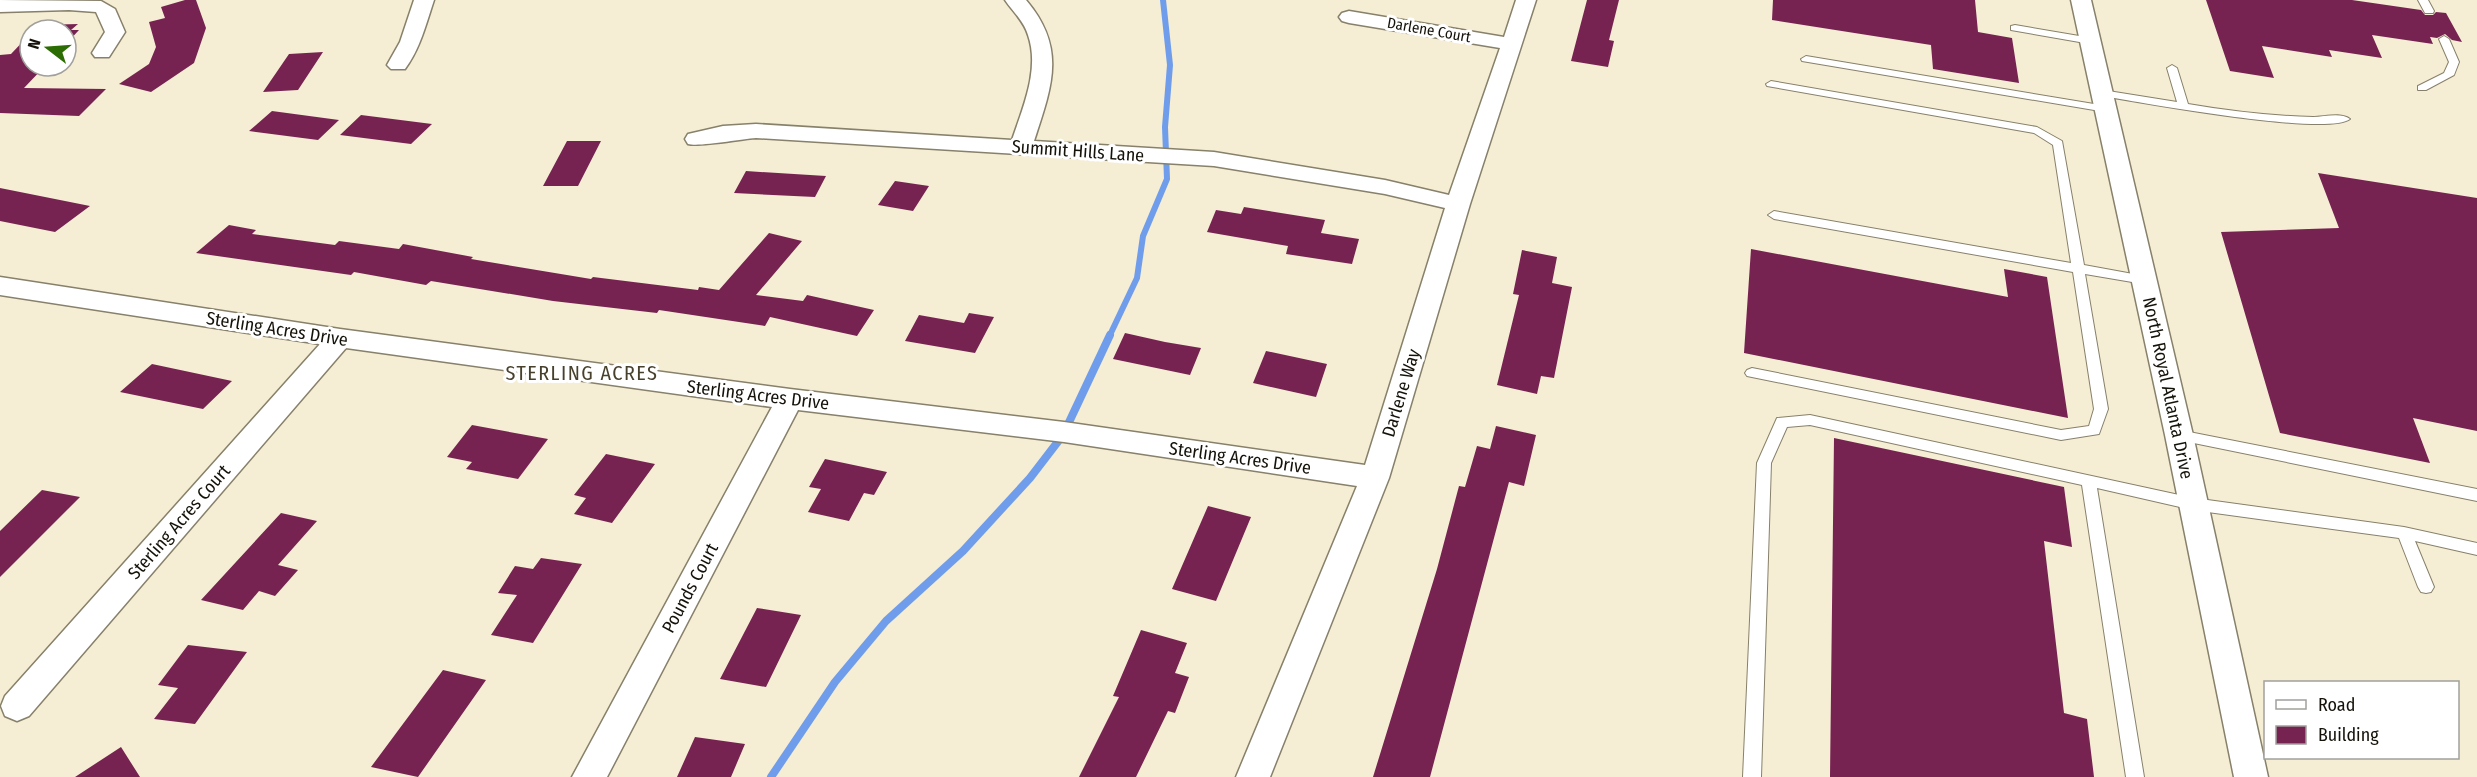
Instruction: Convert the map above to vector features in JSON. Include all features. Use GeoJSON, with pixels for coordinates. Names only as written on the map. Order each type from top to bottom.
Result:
{"type":"FeatureCollection","features":[{"type":"Feature","properties":{"kind":"street"},"geometry":{"type":"LineString","coordinates":[[398,65],[410,42],[425,0]]}},
{"type":"Feature","properties":{"kind":"street"},"geometry":{"type":"LineString","coordinates":[[1015,0],[1026,11],[1037,32],[1045,59],[1041,82],[1021,147]]}},
{"type":"Feature","properties":{"kind":"street","name":"Darlene Way"},"geometry":{"type":"LineString","coordinates":[[1253,777],[1375,478],[1458,204],[1526,0]]}},
{"type":"Feature","properties":{"kind":"street","name":"North Royal Atlanta Drive"},"geometry":{"type":"LineString","coordinates":[[2081,0],[2179,435],[2251,777]]}},
{"type":"Feature","properties":{"kind":"street"},"geometry":{"type":"LineString","coordinates":[[0,6],[72,2],[102,7],[111,16],[116,32],[102,53]]}},
{"type":"Feature","properties":{"kind":"street","name":"Darlene Court"},"geometry":{"type":"LineString","coordinates":[[1349,17],[1510,44]]}},
{"type":"Feature","properties":{"kind":"street","name":"Summit Hills Lane"},"geometry":{"type":"LineString","coordinates":[[696,139],[723,133],[756,131],[1214,159],[1385,187],[1458,204]]}},
{"type":"Feature","properties":{"kind":"street","name":"Sterling Acres Drive"},"geometry":{"type":"LineString","coordinates":[[0,286],[340,338],[790,399],[1064,432],[1375,478]]}},
{"type":"Feature","properties":{"kind":"street","name":"Sterling Acres Court"},"geometry":{"type":"LineString","coordinates":[[17,706],[340,338]]}},
{"type":"Feature","properties":{"kind":"street","name":"Pounds Court"},"geometry":{"type":"LineString","coordinates":[[589,777],[790,399]]}},
{"type":"Feature","properties":{"kind":"lane"},"geometry":{"type":"LineString","coordinates":[[2423,0],[2429,11]]}},
{"type":"Feature","properties":{"kind":"lane"},"geometry":{"type":"LineString","coordinates":[[2015,28],[2091,41]]}},
{"type":"Feature","properties":{"kind":"lane"},"geometry":{"type":"LineString","coordinates":[[2422,88],[2449,75],[2454,63],[2444,39]]}},
{"type":"Feature","properties":{"kind":"lane"},"geometry":{"type":"LineString","coordinates":[[1806,59],[2104,101],[2183,106],[2277,119],[2344,119]]}},
{"type":"Feature","properties":{"kind":"lane"},"geometry":{"type":"LineString","coordinates":[[2172,68],[2183,106]]}},
{"type":"Feature","properties":{"kind":"lane"},"geometry":{"type":"LineString","coordinates":[[1752,373],[2061,435],[2094,430],[2101,409],[2058,143],[2037,130],[1771,84]]}},
{"type":"Feature","properties":{"kind":"lane"},"geometry":{"type":"LineString","coordinates":[[1774,215],[2144,280]]}},
{"type":"Feature","properties":{"kind":"lane"},"geometry":{"type":"LineString","coordinates":[[1752,777],[1764,463],[1782,422],[1810,420],[2193,504],[2404,533],[2477,549]]}},
{"type":"Feature","properties":{"kind":"lane"},"geometry":{"type":"LineString","coordinates":[[2179,435],[2477,495]]}},
{"type":"Feature","properties":{"kind":"lane"},"geometry":{"type":"LineString","coordinates":[[2088,480],[2135,777]]}},
{"type":"Feature","properties":{"kind":"lane"},"geometry":{"type":"LineString","coordinates":[[2404,533],[2426,587]]}},
{"type":"Feature","properties":{"kind":"building"},"geometry":{"type":"Polygon","coordinates":[[[185,0],[196,0],[206,28],[194,63],[151,92],[119,84],[149,64],[156,47],[149,22],[165,18],[161,7],[185,0]]]}},
{"type":"Feature","properties":{"kind":"building"},"geometry":{"type":"Polygon","coordinates":[[[1587,0],[1619,0],[1609,40],[1614,41],[1608,67],[1571,61],[1587,0]]]}},
{"type":"Feature","properties":{"kind":"building"},"geometry":{"type":"Polygon","coordinates":[[[1773,0],[1975,0],[1978,32],[2012,38],[2019,83],[1933,69],[1931,45],[1772,20],[1773,0]]]}},
{"type":"Feature","properties":{"kind":"building"},"geometry":{"type":"Polygon","coordinates":[[[2206,0],[2352,0],[2421,10],[2425,15],[2433,15],[2436,12],[2446,13],[2462,42],[2452,40],[2445,34],[2437,38],[2430,37],[2433,44],[2372,35],[2382,58],[2329,50],[2332,57],[2262,46],[2274,78],[2230,71],[2206,0]]]}},
{"type":"Feature","properties":{"kind":"building"},"geometry":{"type":"Polygon","coordinates":[[[18,47],[18,78],[34,78],[24,88],[106,89],[79,116],[0,113],[0,55],[11,54],[18,47]]]}},
{"type":"Feature","properties":{"kind":"building"},"geometry":{"type":"Polygon","coordinates":[[[323,52],[298,90],[263,92],[289,54],[323,52]]]}},
{"type":"Feature","properties":{"kind":"building"},"geometry":{"type":"Polygon","coordinates":[[[272,111],[339,120],[318,140],[249,131],[272,111]]]}},
{"type":"Feature","properties":{"kind":"building"},"geometry":{"type":"Polygon","coordinates":[[[361,115],[432,124],[411,144],[340,135],[361,115]]]}},
{"type":"Feature","properties":{"kind":"building"},"geometry":{"type":"Polygon","coordinates":[[[567,141],[601,141],[578,186],[543,186],[567,141]]]}},
{"type":"Feature","properties":{"kind":"building"},"geometry":{"type":"Polygon","coordinates":[[[746,171],[826,176],[815,197],[734,193],[746,171]]]}},
{"type":"Feature","properties":{"kind":"building"},"geometry":{"type":"Polygon","coordinates":[[[2318,173],[2477,198],[2477,431],[2413,418],[2430,463],[2280,433],[2221,232],[2339,228],[2318,173]]]}},
{"type":"Feature","properties":{"kind":"building"},"geometry":{"type":"Polygon","coordinates":[[[895,181],[929,186],[913,211],[878,205],[895,181]]]}},
{"type":"Feature","properties":{"kind":"building"},"geometry":{"type":"Polygon","coordinates":[[[0,188],[90,206],[55,232],[0,221],[0,188]]]}},
{"type":"Feature","properties":{"kind":"building"},"geometry":{"type":"Polygon","coordinates":[[[1244,207],[1325,220],[1321,233],[1359,239],[1352,264],[1286,254],[1288,246],[1207,232],[1216,210],[1241,214],[1244,207]]]}},
{"type":"Feature","properties":{"kind":"building"},"geometry":{"type":"Polygon","coordinates":[[[229,225],[256,230],[252,234],[335,245],[339,241],[399,249],[403,244],[473,257],[471,259],[591,279],[593,277],[698,290],[699,287],[719,290],[769,233],[802,241],[756,295],[803,301],[807,295],[874,310],[857,336],[770,317],[765,326],[659,310],[657,313],[553,301],[431,281],[426,285],[354,272],[351,275],[196,253],[229,225]]]}},
{"type":"Feature","properties":{"kind":"building"},"geometry":{"type":"Polygon","coordinates":[[[1751,249],[2008,297],[2004,269],[2047,277],[2068,418],[1744,353],[1751,249]]]}},
{"type":"Feature","properties":{"kind":"building"},"geometry":{"type":"Polygon","coordinates":[[[1522,250],[1557,257],[1552,283],[1572,287],[1554,378],[1541,376],[1537,394],[1497,385],[1519,295],[1513,294],[1522,250]]]}},
{"type":"Feature","properties":{"kind":"building"},"geometry":{"type":"Polygon","coordinates":[[[969,313],[994,317],[975,353],[905,341],[919,315],[964,323],[969,313]]]}},
{"type":"Feature","properties":{"kind":"building"},"geometry":{"type":"Polygon","coordinates":[[[1125,333],[1201,348],[1190,375],[1113,359],[1125,333]]]}},
{"type":"Feature","properties":{"kind":"building"},"geometry":{"type":"Polygon","coordinates":[[[1266,351],[1327,364],[1316,397],[1253,383],[1266,351]]]}},
{"type":"Feature","properties":{"kind":"building"},"geometry":{"type":"Polygon","coordinates":[[[152,364],[232,381],[203,409],[120,392],[152,364]]]}},
{"type":"Feature","properties":{"kind":"building"},"geometry":{"type":"Polygon","coordinates":[[[472,425],[548,439],[518,479],[466,469],[472,462],[447,457],[472,425]]]}},
{"type":"Feature","properties":{"kind":"building"},"geometry":{"type":"Polygon","coordinates":[[[1496,426],[1536,435],[1524,486],[1509,482],[1430,777],[1373,777],[1437,569],[1459,486],[1465,487],[1477,446],[1490,449],[1496,426]]]}},
{"type":"Feature","properties":{"kind":"building"},"geometry":{"type":"Polygon","coordinates":[[[1834,438],[2064,487],[2072,547],[2044,541],[2064,713],[2087,719],[2094,777],[1830,777],[1834,438]]]}},
{"type":"Feature","properties":{"kind":"building"},"geometry":{"type":"Polygon","coordinates":[[[606,454],[655,464],[612,523],[574,514],[586,498],[574,495],[606,454]]]}},
{"type":"Feature","properties":{"kind":"building"},"geometry":{"type":"Polygon","coordinates":[[[825,459],[887,472],[874,495],[864,493],[849,521],[808,512],[821,489],[809,487],[825,459]]]}},
{"type":"Feature","properties":{"kind":"building"},"geometry":{"type":"Polygon","coordinates":[[[42,490],[80,497],[0,577],[0,531],[42,490]]]}},
{"type":"Feature","properties":{"kind":"building"},"geometry":{"type":"Polygon","coordinates":[[[1208,506],[1251,517],[1216,601],[1172,589],[1208,506]]]}},
{"type":"Feature","properties":{"kind":"building"},"geometry":{"type":"Polygon","coordinates":[[[281,513],[317,521],[278,565],[298,570],[275,596],[259,591],[243,610],[201,600],[281,513]]]}},
{"type":"Feature","properties":{"kind":"building"},"geometry":{"type":"Polygon","coordinates":[[[541,558],[582,564],[533,643],[491,635],[517,595],[498,593],[515,566],[533,569],[541,558]]]}},
{"type":"Feature","properties":{"kind":"building"},"geometry":{"type":"Polygon","coordinates":[[[757,608],[801,615],[766,687],[720,679],[757,608]]]}},
{"type":"Feature","properties":{"kind":"building"},"geometry":{"type":"Polygon","coordinates":[[[1141,630],[1187,643],[1175,673],[1189,677],[1175,713],[1168,711],[1136,777],[1079,777],[1119,697],[1113,696],[1141,630]]]}},
{"type":"Feature","properties":{"kind":"building"},"geometry":{"type":"Polygon","coordinates":[[[188,645],[247,652],[195,724],[154,719],[178,688],[158,685],[188,645]]]}},
{"type":"Feature","properties":{"kind":"building"},"geometry":{"type":"Polygon","coordinates":[[[443,670],[486,680],[418,777],[371,767],[443,670]]]}},
{"type":"Feature","properties":{"kind":"building"},"geometry":{"type":"Polygon","coordinates":[[[695,737],[745,744],[731,777],[677,777],[695,737]]]}},
{"type":"Feature","properties":{"kind":"building"},"geometry":{"type":"Polygon","coordinates":[[[121,747],[140,777],[75,777],[121,747]]]}},
{"type":"Feature","properties":{"kind":"waterway"},"geometry":{"type":"LineString","coordinates":[[1109,337],[1137,278],[1143,236],[1167,179],[1165,127],[1170,65],[1163,0]]}},
{"type":"Feature","properties":{"kind":"waterway"},"geometry":{"type":"LineString","coordinates":[[771,777],[835,682],[886,621],[963,551],[1030,478],[1063,435],[1110,335]]}},
{"type":"Feature","properties":{"kind":"district","name":"STERLING ACRES"},"geometry":{"type":"Point","coordinates":[582,373]}}]}
